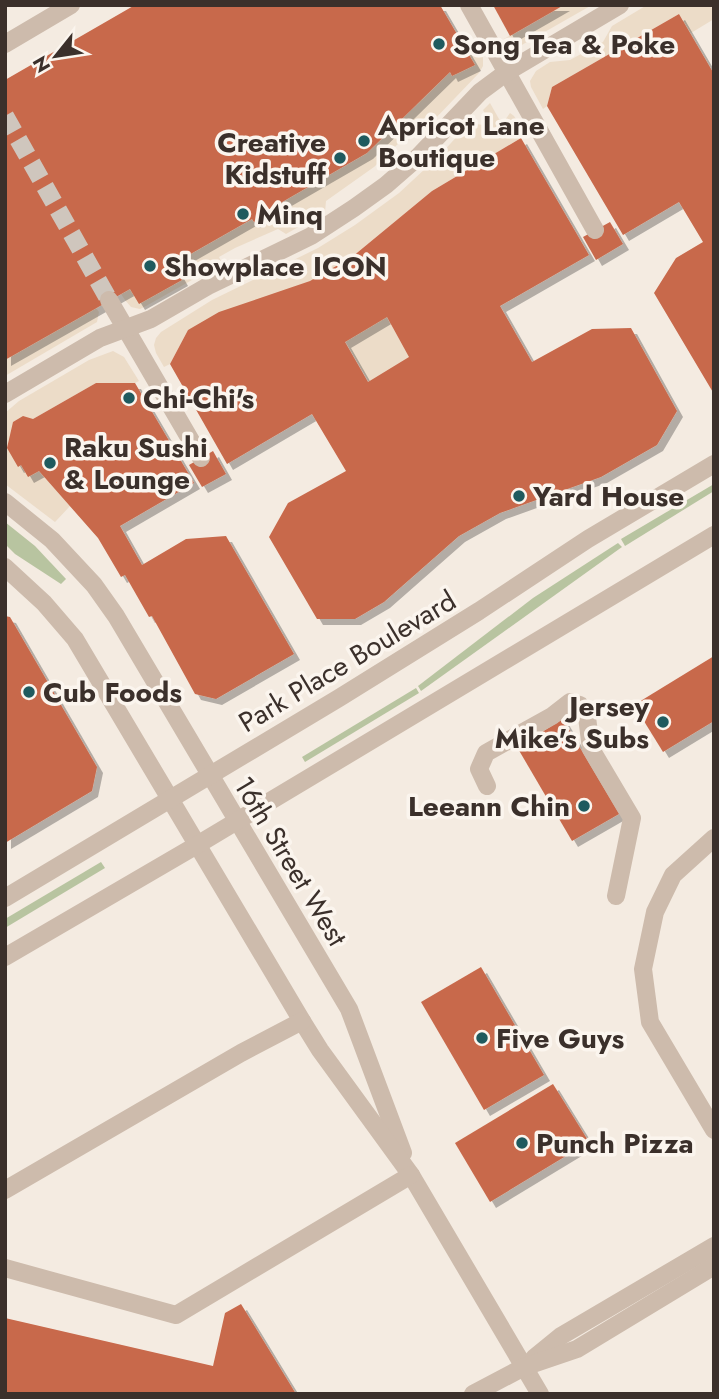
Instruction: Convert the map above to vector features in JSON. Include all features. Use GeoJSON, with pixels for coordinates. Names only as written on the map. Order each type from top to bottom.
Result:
{"type":"FeatureCollection","features":[{"type":"Feature","properties":{"kind":"street"},"geometry":{"type":"LineString","coordinates":[[5,44],[71,5]]}},
{"type":"Feature","properties":{"kind":"street"},"geometry":{"type":"LineString","coordinates":[[469,5],[595,230]]}},
{"type":"Feature","properties":{"kind":"street"},"geometry":{"type":"LineString","coordinates":[[5,394],[100,338],[151,319],[219,281],[311,236],[354,208],[407,167],[480,92],[507,72],[620,5]]}},
{"type":"Feature","properties":{"kind":"street"},"geometry":{"type":"LineString","coordinates":[[109,300],[201,458]]}},
{"type":"Feature","properties":{"kind":"street","name":"Park Place Boulevard"},"geometry":{"type":"LineString","coordinates":[[5,898],[210,776],[479,611],[588,539],[714,464]]}},
{"type":"Feature","properties":{"kind":"street","name":"16th Street West"},"geometry":{"type":"LineString","coordinates":[[5,502],[52,540],[116,616],[349,1009],[411,1175]]}},
{"type":"Feature","properties":{"kind":"street"},"geometry":{"type":"LineString","coordinates":[[5,957],[714,535]]}},
{"type":"Feature","properties":{"kind":"street","name":"16th Street West"},"geometry":{"type":"LineString","coordinates":[[5,567],[44,603],[75,639],[302,1021],[411,1175],[540,1394]]}},
{"type":"Feature","properties":{"kind":"street"},"geometry":{"type":"LineString","coordinates":[[487,786],[479,769],[486,752],[552,716],[570,702],[580,705],[587,717],[592,749],[632,818],[616,896]]}},
{"type":"Feature","properties":{"kind":"street"},"geometry":{"type":"LineString","coordinates":[[714,838],[704,844],[673,876],[655,912],[643,969],[650,1022],[714,1130]]}},
{"type":"Feature","properties":{"kind":"street"},"geometry":{"type":"LineString","coordinates":[[5,1191],[241,1053],[302,1021]]}},
{"type":"Feature","properties":{"kind":"street"},"geometry":{"type":"LineString","coordinates":[[5,1268],[176,1315],[411,1175]]}},
{"type":"Feature","properties":{"kind":"street"},"geometry":{"type":"LineString","coordinates":[[524,1367],[561,1336],[714,1246]]}},
{"type":"Feature","properties":{"kind":"street"},"geometry":{"type":"LineString","coordinates":[[473,1394],[524,1367],[577,1349],[714,1266]]}},
{"type":"Feature","properties":{"kind":"green space"},"geometry":{"type":"Polygon","coordinates":[[[714,484],[714,491],[625,546],[621,539],[714,484]]]}},
{"type":"Feature","properties":{"kind":"green space"},"geometry":{"type":"Polygon","coordinates":[[[5,522],[35,546],[66,579],[61,584],[15,554],[5,544],[5,522]]]}},
{"type":"Feature","properties":{"kind":"green space"},"geometry":{"type":"Polygon","coordinates":[[[618,543],[622,547],[421,691],[418,686],[533,598],[618,543]]]}},
{"type":"Feature","properties":{"kind":"green space"},"geometry":{"type":"Polygon","coordinates":[[[416,688],[419,693],[305,762],[302,757],[416,688]]]}},
{"type":"Feature","properties":{"kind":"green space"},"geometry":{"type":"Polygon","coordinates":[[[101,862],[105,868],[5,928],[5,919],[101,862]]]}},
{"type":"Feature","properties":{"kind":"shaded area"},"geometry":{"type":"Polygon","coordinates":[[[564,5],[592,5],[520,46],[514,46],[504,39],[564,5]]]}},
{"type":"Feature","properties":{"kind":"shaded area"},"geometry":{"type":"Polygon","coordinates":[[[647,5],[710,5],[714,11],[714,19],[691,33],[679,14],[552,87],[547,106],[543,109],[531,87],[530,81],[536,71],[550,62],[570,60],[603,42],[612,26],[647,5]]]}},
{"type":"Feature","properties":{"kind":"shaded area"},"geometry":{"type":"Polygon","coordinates":[[[473,41],[483,58],[479,73],[432,122],[426,117],[374,167],[326,201],[325,212],[286,234],[278,229],[235,248],[219,257],[222,263],[140,309],[131,307],[125,300],[121,294],[252,219],[279,208],[277,205],[367,153],[450,72],[452,76],[456,74],[454,69],[464,47],[473,41]]]}},
{"type":"Feature","properties":{"kind":"shaded area"},"geometry":{"type":"Polygon","coordinates":[[[490,103],[499,119],[505,120],[510,113],[514,116],[526,135],[432,191],[352,257],[500,513],[459,536],[310,281],[188,330],[170,364],[164,367],[154,345],[161,332],[212,300],[318,248],[355,225],[399,193],[440,155],[472,120],[475,124],[490,123],[483,110],[490,103]]]}},
{"type":"Feature","properties":{"kind":"shaded area"},"geometry":{"type":"Polygon","coordinates":[[[96,308],[99,312],[97,322],[5,376],[5,360],[96,308]]]}},
{"type":"Feature","properties":{"kind":"shaded area"},"geometry":{"type":"Polygon","coordinates":[[[113,351],[124,357],[139,381],[96,383],[33,419],[26,447],[39,471],[70,506],[55,522],[5,484],[5,413],[19,401],[89,360],[113,351]]]}},
{"type":"Feature","properties":{"kind":"building"},"geometry":{"type":"Polygon","coordinates":[[[135,5],[440,5],[475,65],[452,76],[450,72],[367,153],[277,205],[279,208],[254,222],[252,219],[173,264],[182,280],[139,304],[130,289],[5,360],[5,80],[135,5]]]}},
{"type":"Feature","properties":{"kind":"building"},"geometry":{"type":"Polygon","coordinates":[[[493,5],[564,5],[510,36],[493,5]]]}},
{"type":"Feature","properties":{"kind":"building"},"geometry":{"type":"Polygon","coordinates":[[[679,14],[714,74],[714,394],[654,293],[676,258],[703,242],[679,202],[623,235],[547,106],[552,87],[679,14]]]}},
{"type":"Feature","properties":{"kind":"building"},"geometry":{"type":"Polygon","coordinates":[[[521,138],[589,255],[500,306],[532,362],[592,329],[631,328],[677,411],[657,445],[601,477],[500,513],[459,536],[384,602],[355,619],[317,619],[269,537],[288,503],[346,471],[312,414],[227,464],[170,364],[188,330],[219,312],[310,281],[352,257],[432,191],[521,138]],[[387,317],[345,342],[368,382],[409,357],[387,317]]]}},
{"type":"Feature","properties":{"kind":"building"},"geometry":{"type":"Polygon","coordinates":[[[610,222],[623,244],[596,260],[583,237],[610,222]]]}},
{"type":"Feature","properties":{"kind":"building"},"geometry":{"type":"Polygon","coordinates":[[[96,383],[135,383],[194,483],[120,526],[142,565],[186,539],[226,536],[294,654],[216,699],[195,694],[152,616],[149,617],[125,575],[121,577],[98,538],[39,471],[28,477],[21,465],[18,467],[7,448],[13,422],[23,416],[33,419],[96,383]]]}},
{"type":"Feature","properties":{"kind":"building"},"geometry":{"type":"Polygon","coordinates":[[[213,451],[226,474],[202,487],[189,465],[213,451]]]}},
{"type":"Feature","properties":{"kind":"building","name":"Cub Foods"},"geometry":{"type":"Polygon","coordinates":[[[5,616],[10,617],[97,767],[92,791],[5,843],[5,616]]]}},
{"type":"Feature","properties":{"kind":"building"},"geometry":{"type":"Polygon","coordinates":[[[714,656],[714,721],[663,752],[634,705],[714,656]]]}},
{"type":"Feature","properties":{"kind":"building"},"geometry":{"type":"Polygon","coordinates":[[[563,719],[619,814],[572,841],[517,747],[563,719]]]}},
{"type":"Feature","properties":{"kind":"building","name":"Five Guys"},"geometry":{"type":"Polygon","coordinates":[[[481,967],[544,1075],[484,1110],[421,1002],[481,967]]]}},
{"type":"Feature","properties":{"kind":"building","name":"Punch Pizza"},"geometry":{"type":"Polygon","coordinates":[[[553,1084],[589,1142],[490,1202],[455,1143],[553,1084]]]}},
{"type":"Feature","properties":{"kind":"building"},"geometry":{"type":"Polygon","coordinates":[[[241,1304],[296,1394],[5,1394],[5,1318],[213,1366],[225,1313],[241,1304]]]}},
{"type":"Feature","properties":{"kind":"tunnel"},"geometry":{"type":"LineString","coordinates":[[5,116],[109,300]]}},
{"type":"Feature","properties":{"kind":"place","name":"Song Tea & Poke"},"geometry":{"type":"Point","coordinates":[439,44]}},
{"type":"Feature","properties":{"kind":"place","name":"Apricot Lane Boutique"},"geometry":{"type":"Point","coordinates":[364,141]}},
{"type":"Feature","properties":{"kind":"place","name":"Creative Kidstuff"},"geometry":{"type":"Point","coordinates":[340,158]}},
{"type":"Feature","properties":{"kind":"place","name":"Minq"},"geometry":{"type":"Point","coordinates":[243,214]}},
{"type":"Feature","properties":{"kind":"place","name":"Showplace ICON"},"geometry":{"type":"Point","coordinates":[150,266]}},
{"type":"Feature","properties":{"kind":"place","name":"Chi-Chi's"},"geometry":{"type":"Point","coordinates":[129,398]}},
{"type":"Feature","properties":{"kind":"place","name":"Raku Sushi & Lounge"},"geometry":{"type":"Point","coordinates":[50,463]}},
{"type":"Feature","properties":{"kind":"place","name":"Yard House"},"geometry":{"type":"Point","coordinates":[519,496]}},
{"type":"Feature","properties":{"kind":"place","name":"Cub Foods"},"geometry":{"type":"Point","coordinates":[29,692]}},
{"type":"Feature","properties":{"kind":"place","name":"Jersey Mike's Subs"},"geometry":{"type":"Point","coordinates":[663,722]}},
{"type":"Feature","properties":{"kind":"place","name":"Leeann Chin"},"geometry":{"type":"Point","coordinates":[584,806]}},
{"type":"Feature","properties":{"kind":"place","name":"Five Guys"},"geometry":{"type":"Point","coordinates":[482,1038]}},
{"type":"Feature","properties":{"kind":"place","name":"Punch Pizza"},"geometry":{"type":"Point","coordinates":[522,1143]}}]}
